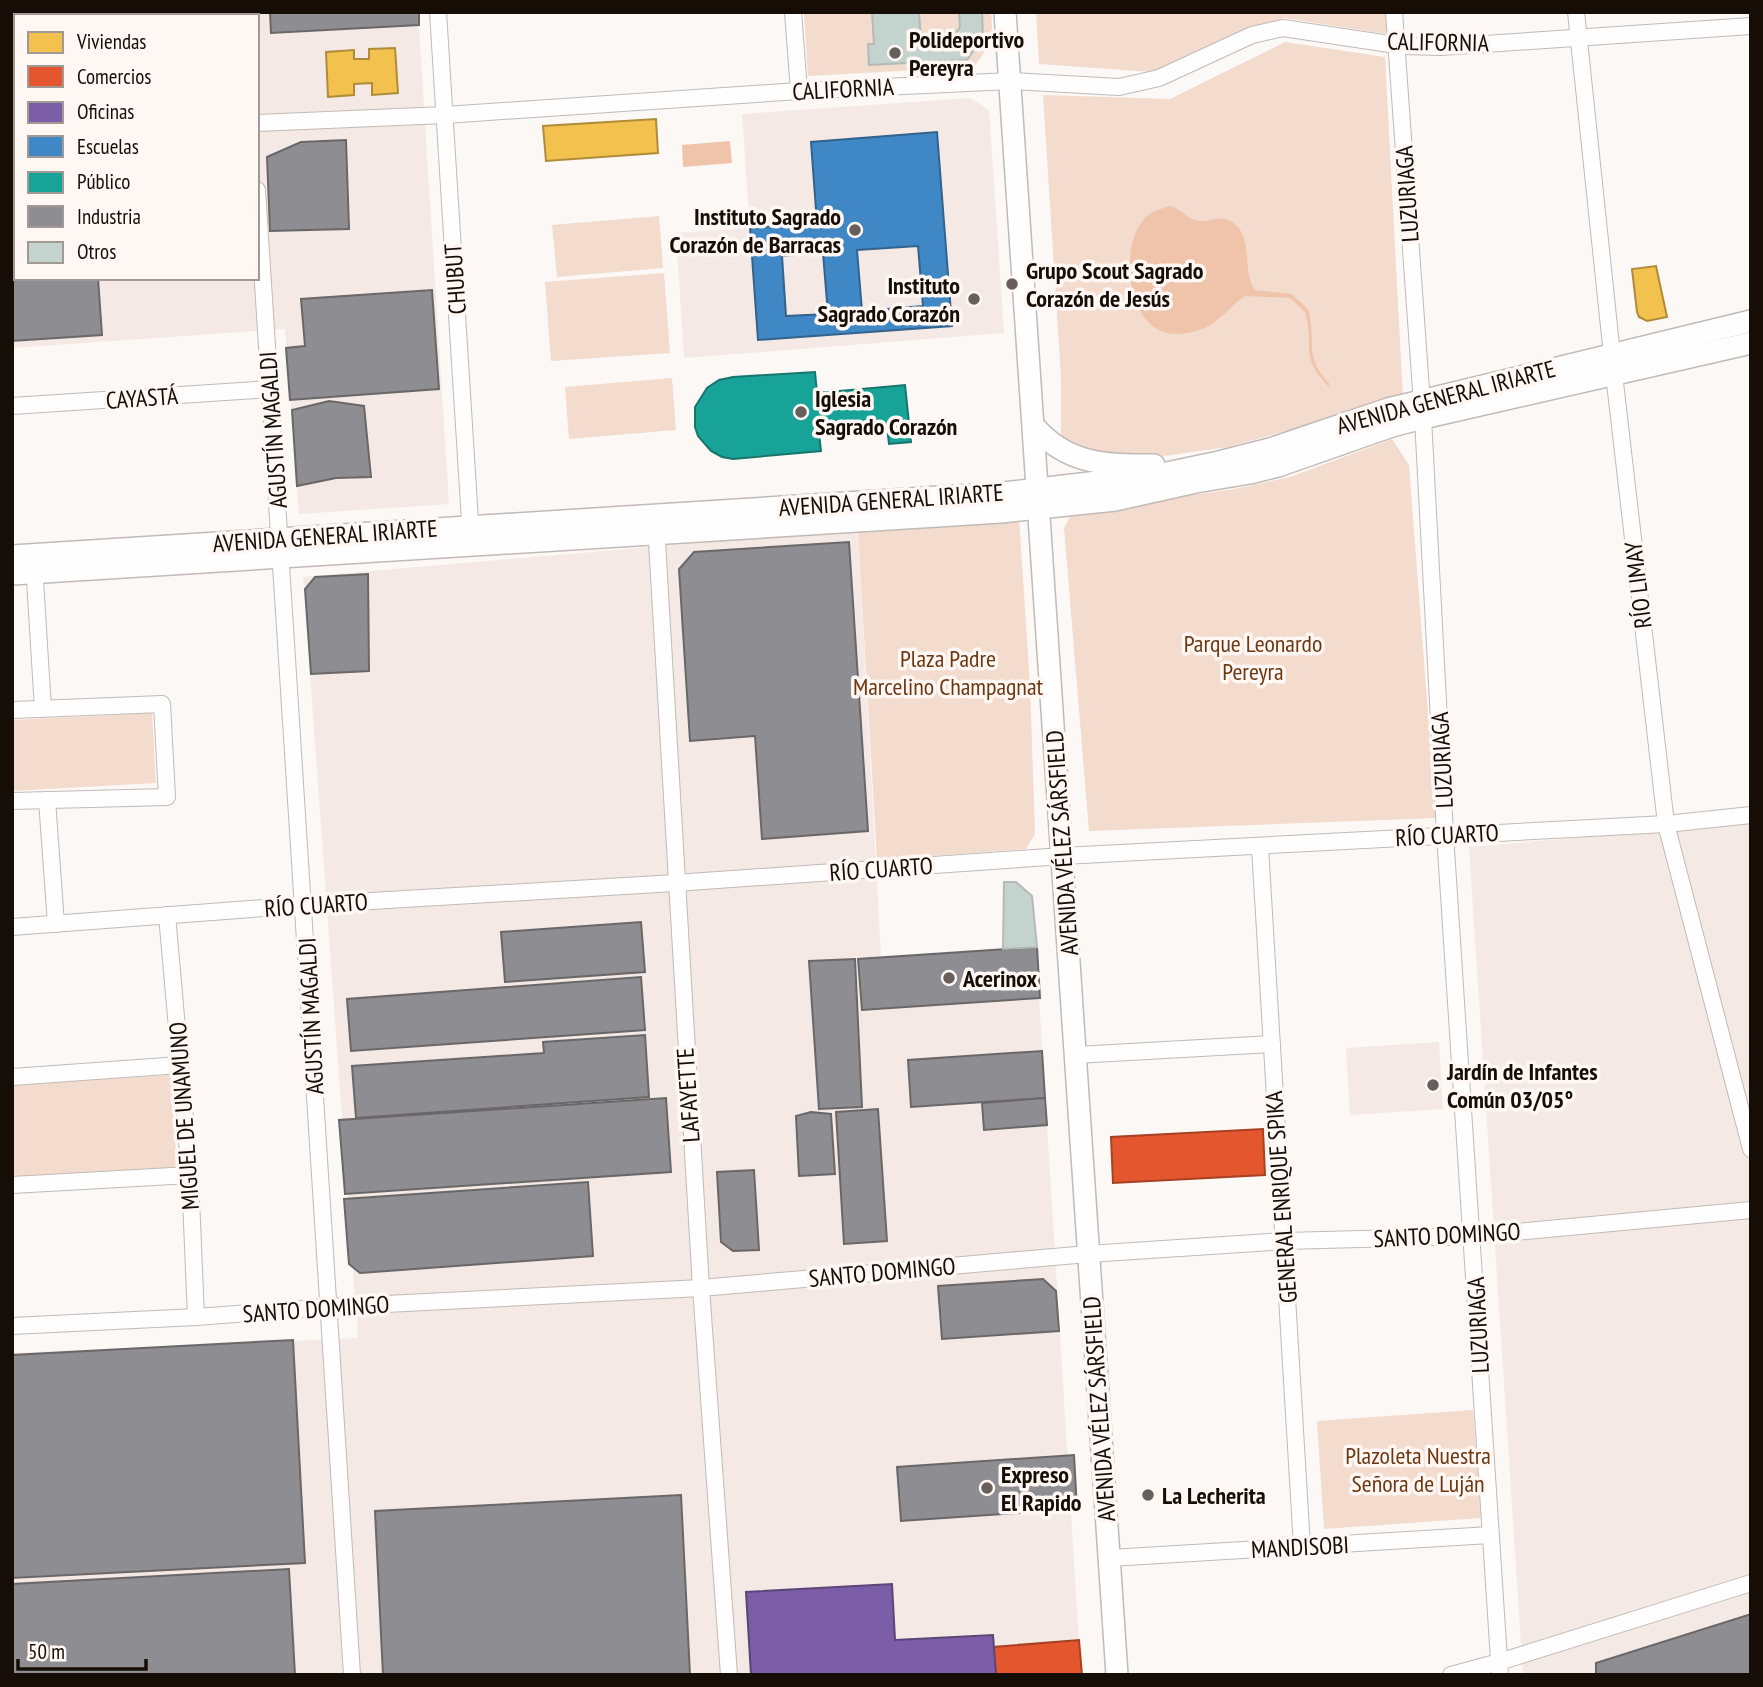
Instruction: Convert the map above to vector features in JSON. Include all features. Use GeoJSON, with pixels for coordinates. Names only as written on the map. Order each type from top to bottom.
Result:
{"type":"FeatureCollection","features":[{"type":"Feature","properties":{"kind":"main road","name":"AVENIDA VÉLEZ SÁRSFIELD"},"geometry":{"type":"LineString","coordinates":[[1005,12],[1117,1675]]}},
{"type":"Feature","properties":{"kind":"main road","name":"AVENIDA GENERAL IRIARTE"},"geometry":{"type":"LineString","coordinates":[[1039,498],[1219,462],[1270,449],[1388,410],[1422,409],[1613,364],[1751,321]]}},
{"type":"Feature","properties":{"kind":"main road","name":"AVENIDA GENERAL IRIARTE"},"geometry":{"type":"LineString","coordinates":[[1613,364],[1751,343]]}},
{"type":"Feature","properties":{"kind":"main road","name":"AVENIDA GENERAL IRIARTE"},"geometry":{"type":"LineString","coordinates":[[12,574],[27,562],[471,537],[1039,498],[1115,500],[1278,466],[1392,426],[1422,409]]}},
{"type":"Feature","properties":{"kind":"main road"},"geometry":{"type":"LineString","coordinates":[[1034,426],[1059,450],[1086,459],[1141,465],[1219,462]]}},
{"type":"Feature","properties":{"kind":"street","name":"CHUBUT"},"geometry":{"type":"LineString","coordinates":[[438,12],[471,537]]}},
{"type":"Feature","properties":{"kind":"street"},"geometry":{"type":"LineString","coordinates":[[793,12],[799,91]]}},
{"type":"Feature","properties":{"kind":"street","name":"LUZURIAGA"},"geometry":{"type":"LineString","coordinates":[[1394,12],[1422,409],[1499,1668]]}},
{"type":"Feature","properties":{"kind":"street","name":"RÍO LIMAY"},"geometry":{"type":"LineString","coordinates":[[1576,12],[1666,824],[1751,1149]]}},
{"type":"Feature","properties":{"kind":"street","name":"CALIFORNIA"},"geometry":{"type":"LineString","coordinates":[[259,123],[445,115],[799,91],[1010,81],[1102,87],[1142,83],[1171,74],[1261,32],[1283,28],[1396,45],[1441,47],[1751,26]]}},
{"type":"Feature","properties":{"kind":"street","name":"AGUSTÍN MAGALDI"},"geometry":{"type":"LineString","coordinates":[[259,218],[352,1675]]}},
{"type":"Feature","properties":{"kind":"street","name":"CAYASTÁ"},"geometry":{"type":"LineString","coordinates":[[12,406],[271,389]]}},
{"type":"Feature","properties":{"kind":"street","name":"LAFAYETTE"},"geometry":{"type":"LineString","coordinates":[[656,524],[675,883],[729,1675]]}},
{"type":"Feature","properties":{"kind":"street"},"geometry":{"type":"LineString","coordinates":[[27,562],[43,709]]}},
{"type":"Feature","properties":{"kind":"street"},"geometry":{"type":"LineString","coordinates":[[12,710],[162,704],[167,797],[12,801]]}},
{"type":"Feature","properties":{"kind":"street"},"geometry":{"type":"LineString","coordinates":[[47,800],[56,924]]}},
{"type":"Feature","properties":{"kind":"street","name":"RÍO CUARTO"},"geometry":{"type":"LineString","coordinates":[[12,927],[304,905],[1063,856],[1666,824],[1751,815]]}},
{"type":"Feature","properties":{"kind":"street","name":"GENERAL ENRIQUE SPIKA"},"geometry":{"type":"LineString","coordinates":[[1260,847],[1302,1547]]}},
{"type":"Feature","properties":{"kind":"street","name":"MIGUEL DE UNAMUNO"},"geometry":{"type":"LineString","coordinates":[[167,915],[190,1175],[196,1317]]}},
{"type":"Feature","properties":{"kind":"street"},"geometry":{"type":"LineString","coordinates":[[1076,1055],[1272,1044]]}},
{"type":"Feature","properties":{"kind":"street"},"geometry":{"type":"LineString","coordinates":[[12,1077],[180,1065]]}},
{"type":"Feature","properties":{"kind":"street"},"geometry":{"type":"LineString","coordinates":[[12,1185],[190,1175]]}},
{"type":"Feature","properties":{"kind":"street","name":"SANTO DOMINGO"},"geometry":{"type":"LineString","coordinates":[[12,1326],[701,1288],[1088,1254],[1285,1241],[1473,1237],[1751,1210]]}},
{"type":"Feature","properties":{"kind":"street","name":"MANDISOBI"},"geometry":{"type":"LineString","coordinates":[[1110,1558],[1490,1535]]}},
{"type":"Feature","properties":{"kind":"street"},"geometry":{"type":"LineString","coordinates":[[1451,1675],[1499,1668],[1751,1583]]}},
{"type":"Feature","properties":{"kind":"shaded area"},"geometry":{"type":"Polygon","coordinates":[[[12,12],[418,12],[449,504],[299,514],[285,329],[12,348],[12,12]]]}},
{"type":"Feature","properties":{"kind":"shaded area","name":"Instituto Sagrado Corazón de Barracas"},"geometry":{"type":"Polygon","coordinates":[[[970,98],[989,110],[1004,333],[684,358],[676,233],[750,228],[742,114],[970,98]]]}},
{"type":"Feature","properties":{"kind":"shaded area"},"geometry":{"type":"Polygon","coordinates":[[[730,141],[732,163],[683,167],[682,145],[730,141]]]}},
{"type":"Feature","properties":{"kind":"shaded area"},"geometry":{"type":"Polygon","coordinates":[[[1169,206],[1198,221],[1225,219],[1235,224],[1245,241],[1248,272],[1255,290],[1291,294],[1308,309],[1313,356],[1329,387],[1319,376],[1310,358],[1305,312],[1290,298],[1245,296],[1213,323],[1188,333],[1168,333],[1151,324],[1134,297],[1130,262],[1132,245],[1145,218],[1169,206]]]}},
{"type":"Feature","properties":{"kind":"shaded area"},"geometry":{"type":"Polygon","coordinates":[[[858,529],[881,957],[1036,948],[1081,1675],[12,1675],[12,1353],[358,1338],[303,577],[858,529]]]}},
{"type":"Feature","properties":{"kind":"shaded area"},"geometry":{"type":"Polygon","coordinates":[[[1751,823],[1751,1675],[1523,1675],[1469,847],[1751,823]]]}},
{"type":"Feature","properties":{"kind":"shaded area"},"geometry":{"type":"Polygon","coordinates":[[[1439,1042],[1443,1109],[1350,1115],[1346,1048],[1439,1042]]]}},
{"type":"Feature","properties":{"kind":"green space","name":"Polideportivo Pereyra"},"geometry":{"type":"Polygon","coordinates":[[[804,12],[991,12],[993,40],[974,67],[808,76],[804,12]]]}},
{"type":"Feature","properties":{"kind":"green space"},"geometry":{"type":"Polygon","coordinates":[[[1036,12],[1386,12],[1387,34],[1284,18],[1165,73],[1039,64],[1036,12]]]}},
{"type":"Feature","properties":{"kind":"green space"},"geometry":{"type":"Polygon","coordinates":[[[1285,42],[1385,57],[1403,398],[1228,447],[1157,457],[1098,452],[1067,444],[1061,434],[1061,378],[1043,95],[1170,99],[1285,42]]]}},
{"type":"Feature","properties":{"kind":"green space"},"geometry":{"type":"Polygon","coordinates":[[[659,216],[663,268],[557,277],[552,225],[659,216]]]}},
{"type":"Feature","properties":{"kind":"green space"},"geometry":{"type":"Polygon","coordinates":[[[664,273],[670,353],[551,361],[545,282],[664,273]]]}},
{"type":"Feature","properties":{"kind":"green space"},"geometry":{"type":"Polygon","coordinates":[[[672,378],[676,430],[569,439],[565,387],[672,378]]]}},
{"type":"Feature","properties":{"kind":"green space","name":"Parque Leonardo Pereyra"},"geometry":{"type":"Polygon","coordinates":[[[1392,439],[1409,465],[1436,818],[1089,831],[1064,528],[1072,512],[1235,489],[1290,477],[1392,439]]]}},
{"type":"Feature","properties":{"kind":"green space","name":"Plaza Padre Marcelino Champagnat"},"geometry":{"type":"Polygon","coordinates":[[[1019,518],[1030,684],[1035,834],[1026,849],[877,860],[858,530],[1019,518]]]}},
{"type":"Feature","properties":{"kind":"green space"},"geometry":{"type":"Polygon","coordinates":[[[152,713],[156,783],[12,791],[12,720],[152,713]]]}},
{"type":"Feature","properties":{"kind":"green space"},"geometry":{"type":"Polygon","coordinates":[[[171,1075],[177,1168],[12,1178],[12,1085],[171,1075]]]}},
{"type":"Feature","properties":{"kind":"green space","name":"Plazoleta Nuestra Señora de Luján"},"geometry":{"type":"Polygon","coordinates":[[[1473,1410],[1481,1518],[1324,1529],[1317,1421],[1473,1410]]]}},
{"type":"Feature","properties":{"kind":"building: Viviendas"},"geometry":{"type":"Polygon","coordinates":[[[395,48],[398,93],[372,95],[372,83],[354,84],[354,95],[328,97],[326,52],[354,50],[354,59],[369,59],[369,49],[395,48]]]}},
{"type":"Feature","properties":{"kind":"building: Viviendas"},"geometry":{"type":"Polygon","coordinates":[[[656,119],[658,153],[546,161],[543,126],[656,119]]]}},
{"type":"Feature","properties":{"kind":"building: Viviendas"},"geometry":{"type":"Polygon","coordinates":[[[1656,266],[1667,317],[1647,321],[1639,317],[1637,312],[1632,269],[1656,266]]]}},
{"type":"Feature","properties":{"kind":"building: Comercios"},"geometry":{"type":"Polygon","coordinates":[[[1263,1129],[1265,1175],[1113,1183],[1111,1137],[1263,1129]]]}},
{"type":"Feature","properties":{"kind":"building: Comercios"},"geometry":{"type":"Polygon","coordinates":[[[1079,1640],[1082,1675],[996,1675],[993,1647],[1079,1640]]]}},
{"type":"Feature","properties":{"kind":"building: Oficinas"},"geometry":{"type":"Polygon","coordinates":[[[892,1584],[895,1640],[993,1635],[996,1675],[751,1675],[746,1592],[892,1584]]]}},
{"type":"Feature","properties":{"kind":"building: Escuelas"},"geometry":{"type":"Polygon","coordinates":[[[937,132],[952,326],[758,340],[750,228],[817,223],[811,142],[937,132]],[[918,246],[857,250],[862,311],[923,306],[918,246]],[[823,253],[782,256],[786,316],[828,314],[823,253]]]}},
{"type":"Feature","properties":{"kind":"building: Público","name":"Iglesia Sagrado Corazón"},"geometry":{"type":"Polygon","coordinates":[[[815,372],[817,393],[905,385],[911,442],[889,444],[887,427],[819,433],[821,451],[733,459],[711,451],[698,436],[695,407],[707,388],[719,380],[815,372]]]}},
{"type":"Feature","properties":{"kind":"building: Industria"},"geometry":{"type":"Polygon","coordinates":[[[270,12],[419,12],[419,25],[271,33],[270,12]]]}},
{"type":"Feature","properties":{"kind":"building: Industria"},"geometry":{"type":"Polygon","coordinates":[[[12,46],[14,46],[14,92],[12,46]]]}},
{"type":"Feature","properties":{"kind":"building: Industria"},"geometry":{"type":"Polygon","coordinates":[[[346,140],[349,229],[270,231],[267,157],[301,142],[346,140]]]}},
{"type":"Feature","properties":{"kind":"building: Industria"},"geometry":{"type":"Polygon","coordinates":[[[14,159],[14,280],[98,280],[102,335],[12,341],[14,159]]]}},
{"type":"Feature","properties":{"kind":"building: Industria"},"geometry":{"type":"Polygon","coordinates":[[[432,290],[439,389],[290,400],[286,348],[305,346],[301,299],[432,290]]]}},
{"type":"Feature","properties":{"kind":"building: Industria"},"geometry":{"type":"Polygon","coordinates":[[[329,401],[364,406],[371,477],[336,478],[297,486],[292,410],[329,401]]]}},
{"type":"Feature","properties":{"kind":"building: Industria"},"geometry":{"type":"Polygon","coordinates":[[[849,542],[868,831],[762,839],[755,736],[690,741],[679,569],[694,552],[849,542]]]}},
{"type":"Feature","properties":{"kind":"building: Industria"},"geometry":{"type":"Polygon","coordinates":[[[368,574],[369,671],[311,674],[305,589],[315,577],[368,574]]]}},
{"type":"Feature","properties":{"kind":"building: Industria"},"geometry":{"type":"Polygon","coordinates":[[[641,922],[645,972],[505,982],[501,932],[641,922]]]}},
{"type":"Feature","properties":{"kind":"building: Industria","name":"Acerinox"},"geometry":{"type":"Polygon","coordinates":[[[1037,947],[1040,998],[862,1010],[858,959],[1037,947]]]}},
{"type":"Feature","properties":{"kind":"building: Industria"},"geometry":{"type":"Polygon","coordinates":[[[855,959],[862,1107],[819,1109],[809,961],[855,959]]]}},
{"type":"Feature","properties":{"kind":"building: Industria"},"geometry":{"type":"Polygon","coordinates":[[[641,977],[645,1030],[351,1051],[347,999],[641,977]]]}},
{"type":"Feature","properties":{"kind":"building: Industria"},"geometry":{"type":"Polygon","coordinates":[[[645,1035],[649,1097],[356,1118],[352,1066],[544,1053],[543,1042],[645,1035]]]}},
{"type":"Feature","properties":{"kind":"building: Industria"},"geometry":{"type":"Polygon","coordinates":[[[1042,1051],[1045,1098],[911,1107],[908,1060],[1042,1051]]]}},
{"type":"Feature","properties":{"kind":"building: Industria"},"geometry":{"type":"Polygon","coordinates":[[[666,1098],[671,1172],[345,1194],[339,1120],[666,1098]]]}},
{"type":"Feature","properties":{"kind":"building: Industria"},"geometry":{"type":"Polygon","coordinates":[[[1045,1098],[1047,1125],[984,1130],[982,1103],[1045,1098]]]}},
{"type":"Feature","properties":{"kind":"building: Industria"},"geometry":{"type":"Polygon","coordinates":[[[878,1109],[887,1241],[844,1244],[836,1112],[878,1109]]]}},
{"type":"Feature","properties":{"kind":"building: Industria"},"geometry":{"type":"Polygon","coordinates":[[[811,1112],[831,1114],[835,1174],[799,1176],[796,1116],[811,1112]]]}},
{"type":"Feature","properties":{"kind":"building: Industria"},"geometry":{"type":"Polygon","coordinates":[[[754,1170],[759,1250],[733,1251],[721,1242],[717,1172],[754,1170]]]}},
{"type":"Feature","properties":{"kind":"building: Industria"},"geometry":{"type":"Polygon","coordinates":[[[588,1182],[593,1256],[360,1273],[349,1264],[344,1199],[588,1182]]]}},
{"type":"Feature","properties":{"kind":"building: Industria"},"geometry":{"type":"Polygon","coordinates":[[[1043,1279],[1056,1291],[1059,1331],[942,1339],[938,1286],[1043,1279]]]}},
{"type":"Feature","properties":{"kind":"building: Industria"},"geometry":{"type":"Polygon","coordinates":[[[293,1340],[305,1563],[12,1578],[12,1355],[293,1340]]]}},
{"type":"Feature","properties":{"kind":"building: Industria","name":"Expreso El Rapido"},"geometry":{"type":"Polygon","coordinates":[[[1074,1455],[1077,1509],[901,1521],[897,1467],[1074,1455]]]}},
{"type":"Feature","properties":{"kind":"building: Industria"},"geometry":{"type":"Polygon","coordinates":[[[681,1495],[690,1675],[383,1675],[375,1511],[681,1495]]]}},
{"type":"Feature","properties":{"kind":"building: Industria"},"geometry":{"type":"Polygon","coordinates":[[[289,1569],[295,1675],[12,1675],[12,1584],[289,1569]]]}},
{"type":"Feature","properties":{"kind":"building: Industria"},"geometry":{"type":"Polygon","coordinates":[[[1751,1614],[1751,1675],[1596,1675],[1596,1663],[1751,1614]]]}},
{"type":"Feature","properties":{"kind":"building: Otros"},"geometry":{"type":"Polygon","coordinates":[[[872,12],[919,12],[921,42],[950,40],[960,27],[959,12],[982,12],[983,37],[967,60],[869,65],[868,44],[874,44],[872,12]]]}},
{"type":"Feature","properties":{"kind":"building: Otros"},"geometry":{"type":"Polygon","coordinates":[[[1004,882],[1016,882],[1032,896],[1037,947],[1003,949],[1004,882]]]}},
{"type":"Feature","properties":{"kind":"place","name":"Polideportivo Pereyra"},"geometry":{"type":"Point","coordinates":[895,53]}},
{"type":"Feature","properties":{"kind":"place","name":"Instituto Sagrado Corazón de Barracas"},"geometry":{"type":"Point","coordinates":[855,230]}},
{"type":"Feature","properties":{"kind":"place","name":"Grupo Scout Sagrado Corazón de Jesús"},"geometry":{"type":"Point","coordinates":[1012,284]}},
{"type":"Feature","properties":{"kind":"place","name":"Instituto Sagrado Corazón"},"geometry":{"type":"Point","coordinates":[974,299]}},
{"type":"Feature","properties":{"kind":"place","name":"Iglesia Sagrado Corazón"},"geometry":{"type":"Point","coordinates":[801,412]}},
{"type":"Feature","properties":{"kind":"place","name":"Acerinox"},"geometry":{"type":"Point","coordinates":[949,978]}},
{"type":"Feature","properties":{"kind":"place","name":"Jardín de Infantes Común 03/05°"},"geometry":{"type":"Point","coordinates":[1433,1085]}},
{"type":"Feature","properties":{"kind":"place","name":"Expreso El Rapido"},"geometry":{"type":"Point","coordinates":[987,1488]}},
{"type":"Feature","properties":{"kind":"place","name":"La Lecherita"},"geometry":{"type":"Point","coordinates":[1148,1495]}}]}
